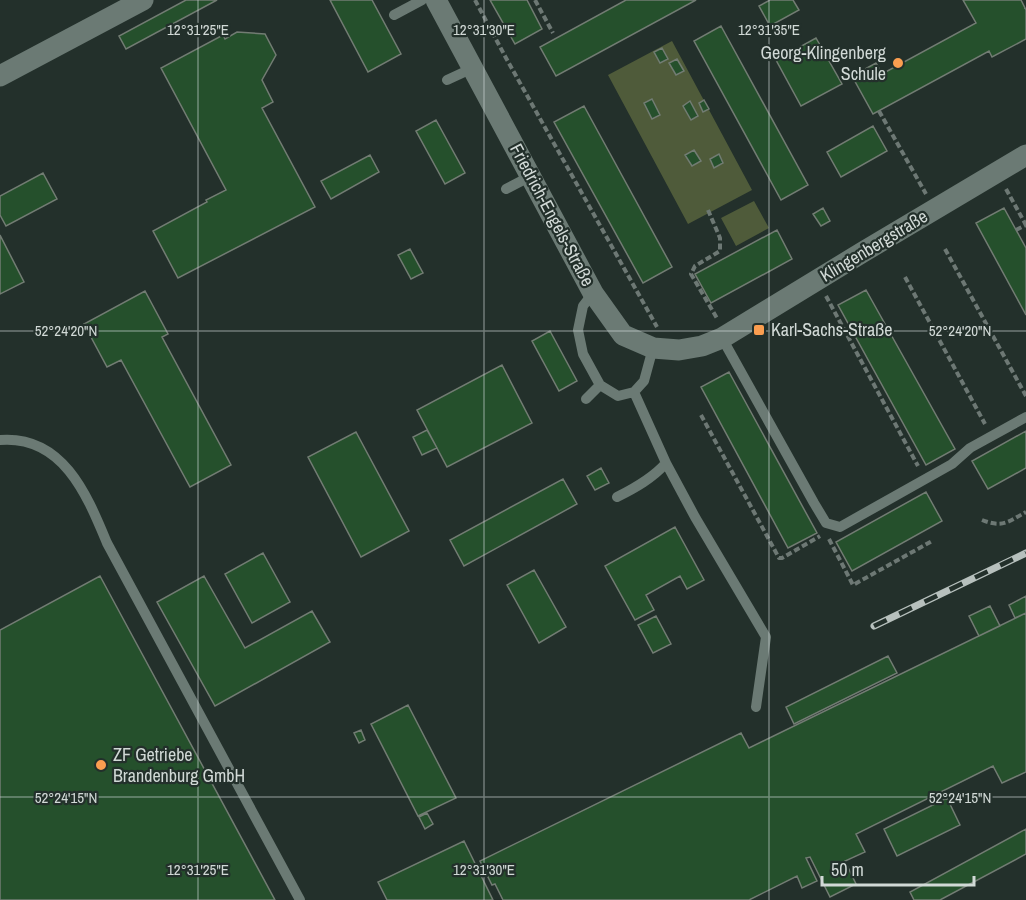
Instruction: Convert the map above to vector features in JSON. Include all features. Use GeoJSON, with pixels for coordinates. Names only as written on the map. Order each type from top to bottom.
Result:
{"type":"FeatureCollection","features":[{"type":"Feature","properties":{"kind":"street"},"geometry":{"type":"LineString","coordinates":[[0,76],[143,0]]}},
{"type":"Feature","properties":{"kind":"street","name":"Friedrich-Engels-Straße"},"geometry":{"type":"LineString","coordinates":[[436,0],[593,293],[623,335],[656,340],[679,350],[702,346],[717,331]]}},
{"type":"Feature","properties":{"kind":"street","name":"Klingenbergstraße"},"geometry":{"type":"LineString","coordinates":[[717,331],[853,258],[1026,155]]}},
{"type":"Feature","properties":{"kind":"lane"},"geometry":{"type":"LineString","coordinates":[[394,15],[422,0]]}},
{"type":"Feature","properties":{"kind":"lane"},"geometry":{"type":"LineString","coordinates":[[447,80],[473,68]]}},
{"type":"Feature","properties":{"kind":"lane"},"geometry":{"type":"LineString","coordinates":[[506,189],[531,176]]}},
{"type":"Feature","properties":{"kind":"lane"},"geometry":{"type":"LineString","coordinates":[[593,293],[583,306],[578,330],[583,354],[600,385],[618,396],[634,392],[644,381],[656,340]]}},
{"type":"Feature","properties":{"kind":"lane"},"geometry":{"type":"LineString","coordinates":[[717,331],[826,523],[840,527],[925,480],[952,464],[970,448],[1026,417]]}},
{"type":"Feature","properties":{"kind":"lane"},"geometry":{"type":"LineString","coordinates":[[586,399],[600,385]]}},
{"type":"Feature","properties":{"kind":"lane"},"geometry":{"type":"LineString","coordinates":[[634,392],[666,463],[695,517],[766,637],[756,707]]}},
{"type":"Feature","properties":{"kind":"lane"},"geometry":{"type":"LineString","coordinates":[[0,440],[13,439],[36,445],[63,463],[77,481],[91,505],[107,543],[300,900]]}},
{"type":"Feature","properties":{"kind":"lane"},"geometry":{"type":"LineString","coordinates":[[617,497],[659,472],[666,463]]}},
{"type":"Feature","properties":{"kind":"path"},"geometry":{"type":"LineString","coordinates":[[475,0],[656,340]]}},
{"type":"Feature","properties":{"kind":"path"},"geometry":{"type":"LineString","coordinates":[[535,0],[553,33]]}},
{"type":"Feature","properties":{"kind":"path"},"geometry":{"type":"LineString","coordinates":[[879,111],[928,197]]}},
{"type":"Feature","properties":{"kind":"path"},"geometry":{"type":"LineString","coordinates":[[1006,188],[1026,225],[1016,230]]}},
{"type":"Feature","properties":{"kind":"path"},"geometry":{"type":"LineString","coordinates":[[708,210],[720,238],[720,251],[695,267],[691,274],[718,320],[717,331]]}},
{"type":"Feature","properties":{"kind":"path"},"geometry":{"type":"LineString","coordinates":[[945,249],[1026,396]]}},
{"type":"Feature","properties":{"kind":"path"},"geometry":{"type":"LineString","coordinates":[[905,277],[991,436]]}},
{"type":"Feature","properties":{"kind":"path"},"geometry":{"type":"LineString","coordinates":[[825,295],[925,480]]}},
{"type":"Feature","properties":{"kind":"path"},"geometry":{"type":"LineString","coordinates":[[845,332],[851,329]]}},
{"type":"Feature","properties":{"kind":"path"},"geometry":{"type":"LineString","coordinates":[[864,367],[870,364]]}},
{"type":"Feature","properties":{"kind":"path"},"geometry":{"type":"LineString","coordinates":[[889,413],[895,409]]}},
{"type":"Feature","properties":{"kind":"path"},"geometry":{"type":"LineString","coordinates":[[701,415],[779,558],[828,532],[830,542],[853,585],[932,541]]}},
{"type":"Feature","properties":{"kind":"path"},"geometry":{"type":"LineString","coordinates":[[905,443],[912,439]]}},
{"type":"Feature","properties":{"kind":"path"},"geometry":{"type":"LineString","coordinates":[[982,520],[994,525],[1007,523],[1026,512]]}},
{"type":"Feature","properties":{"kind":"green space"},"geometry":{"type":"Polygon","coordinates":[[[672,41],[752,190],[688,224],[608,75],[672,41]]]}},
{"type":"Feature","properties":{"kind":"green space"},"geometry":{"type":"Polygon","coordinates":[[[754,201],[769,228],[736,246],[721,218],[754,201]]]}},
{"type":"Feature","properties":{"kind":"building"},"geometry":{"type":"Polygon","coordinates":[[[186,0],[217,0],[126,49],[119,36],[186,0]]]}},
{"type":"Feature","properties":{"kind":"building"},"geometry":{"type":"Polygon","coordinates":[[[330,0],[372,0],[401,54],[368,72],[330,0]]]}},
{"type":"Feature","properties":{"kind":"building"},"geometry":{"type":"Polygon","coordinates":[[[490,0],[527,0],[542,29],[515,44],[490,0]]]}},
{"type":"Feature","properties":{"kind":"building"},"geometry":{"type":"Polygon","coordinates":[[[626,0],[696,0],[556,76],[540,47],[626,0]]]}},
{"type":"Feature","properties":{"kind":"building"},"geometry":{"type":"Polygon","coordinates":[[[770,0],[793,0],[799,10],[770,26],[759,6],[770,0]]]}},
{"type":"Feature","properties":{"kind":"building"},"geometry":{"type":"Polygon","coordinates":[[[963,0],[1021,0],[1026,10],[1026,39],[992,57],[989,51],[873,114],[852,76],[876,63],[882,74],[976,23],[963,0]]]}},
{"type":"Feature","properties":{"kind":"building"},"geometry":{"type":"Polygon","coordinates":[[[721,26],[808,185],[781,200],[694,41],[721,26]]]}},
{"type":"Feature","properties":{"kind":"building"},"geometry":{"type":"Polygon","coordinates":[[[237,32],[265,34],[276,55],[262,80],[273,102],[262,108],[315,207],[178,278],[153,231],[226,190],[161,68],[223,35],[225,39],[237,32]]]}},
{"type":"Feature","properties":{"kind":"building"},"geometry":{"type":"Polygon","coordinates":[[[816,38],[842,84],[801,106],[776,60],[816,38]]]}},
{"type":"Feature","properties":{"kind":"building"},"geometry":{"type":"Polygon","coordinates":[[[662,48],[668,59],[660,63],[654,52],[662,48]]]}},
{"type":"Feature","properties":{"kind":"building"},"geometry":{"type":"Polygon","coordinates":[[[677,59],[684,71],[676,75],[669,63],[677,59]]]}},
{"type":"Feature","properties":{"kind":"building"},"geometry":{"type":"Polygon","coordinates":[[[652,99],[660,115],[652,119],[644,103],[652,99]]]}},
{"type":"Feature","properties":{"kind":"building"},"geometry":{"type":"Polygon","coordinates":[[[704,100],[709,109],[703,112],[699,103],[704,100]]]}},
{"type":"Feature","properties":{"kind":"building"},"geometry":{"type":"Polygon","coordinates":[[[690,101],[698,116],[691,120],[683,106],[690,101]]]}},
{"type":"Feature","properties":{"kind":"building"},"geometry":{"type":"Polygon","coordinates":[[[584,106],[672,267],[643,283],[554,122],[584,106]]]}},
{"type":"Feature","properties":{"kind":"building"},"geometry":{"type":"Polygon","coordinates":[[[436,120],[465,173],[445,184],[416,131],[436,120]]]}},
{"type":"Feature","properties":{"kind":"building"},"geometry":{"type":"Polygon","coordinates":[[[873,126],[887,151],[841,177],[827,152],[873,126]]]}},
{"type":"Feature","properties":{"kind":"building"},"geometry":{"type":"Polygon","coordinates":[[[694,150],[701,161],[692,166],[685,155],[694,150]]]}},
{"type":"Feature","properties":{"kind":"building"},"geometry":{"type":"Polygon","coordinates":[[[719,154],[723,163],[714,168],[710,159],[719,154]]]}},
{"type":"Feature","properties":{"kind":"building"},"geometry":{"type":"Polygon","coordinates":[[[370,155],[379,172],[331,199],[321,181],[370,155]]]}},
{"type":"Feature","properties":{"kind":"building"},"geometry":{"type":"Polygon","coordinates":[[[43,173],[57,199],[6,226],[0,215],[0,196],[43,173]]]}},
{"type":"Feature","properties":{"kind":"building"},"geometry":{"type":"Polygon","coordinates":[[[823,208],[830,221],[821,226],[813,214],[823,208]]]}},
{"type":"Feature","properties":{"kind":"building"},"geometry":{"type":"Polygon","coordinates":[[[1004,208],[1026,248],[1026,315],[976,223],[1004,208]]]}},
{"type":"Feature","properties":{"kind":"building"},"geometry":{"type":"Polygon","coordinates":[[[777,230],[792,259],[711,303],[695,274],[777,230]]]}},
{"type":"Feature","properties":{"kind":"building"},"geometry":{"type":"Polygon","coordinates":[[[0,235],[24,282],[0,294],[0,235]]]}},
{"type":"Feature","properties":{"kind":"building"},"geometry":{"type":"Polygon","coordinates":[[[410,249],[423,273],[411,279],[398,255],[410,249]]]}},
{"type":"Feature","properties":{"kind":"building"},"geometry":{"type":"Polygon","coordinates":[[[866,290],[955,449],[926,465],[838,305],[866,290]]]}},
{"type":"Feature","properties":{"kind":"building"},"geometry":{"type":"Polygon","coordinates":[[[145,291],[168,334],[162,337],[231,465],[190,487],[121,360],[107,367],[84,324],[145,291]]]}},
{"type":"Feature","properties":{"kind":"building"},"geometry":{"type":"Polygon","coordinates":[[[550,331],[577,381],[559,391],[532,341],[550,331]]]}},
{"type":"Feature","properties":{"kind":"building"},"geometry":{"type":"Polygon","coordinates":[[[502,365],[532,423],[447,467],[417,410],[502,365]]]}},
{"type":"Feature","properties":{"kind":"building"},"geometry":{"type":"Polygon","coordinates":[[[729,372],[817,533],[788,548],[701,387],[729,372]]]}},
{"type":"Feature","properties":{"kind":"building"},"geometry":{"type":"Polygon","coordinates":[[[427,430],[437,448],[422,455],[413,437],[427,430]]]}},
{"type":"Feature","properties":{"kind":"building"},"geometry":{"type":"Polygon","coordinates":[[[1026,431],[1026,468],[988,489],[972,461],[1026,431]]]}},
{"type":"Feature","properties":{"kind":"building"},"geometry":{"type":"Polygon","coordinates":[[[356,432],[409,531],[361,557],[308,457],[356,432]]]}},
{"type":"Feature","properties":{"kind":"building"},"geometry":{"type":"Polygon","coordinates":[[[601,468],[609,483],[595,490],[587,476],[601,468]]]}},
{"type":"Feature","properties":{"kind":"building"},"geometry":{"type":"Polygon","coordinates":[[[563,479],[577,504],[464,566],[450,540],[563,479]]]}},
{"type":"Feature","properties":{"kind":"building"},"geometry":{"type":"Polygon","coordinates":[[[926,492],[942,521],[852,571],[836,542],[926,492]]]}},
{"type":"Feature","properties":{"kind":"building"},"geometry":{"type":"Polygon","coordinates":[[[675,527],[704,580],[687,589],[680,576],[646,595],[654,610],[635,620],[605,566],[675,527]]]}},
{"type":"Feature","properties":{"kind":"building"},"geometry":{"type":"Polygon","coordinates":[[[263,553],[290,602],[252,623],[225,574],[263,553]]]}},
{"type":"Feature","properties":{"kind":"building"},"geometry":{"type":"Polygon","coordinates":[[[534,570],[566,627],[539,643],[507,585],[534,570]]]}},
{"type":"Feature","properties":{"kind":"building","name":"ZF Getriebe Brandenburg GmbH"},"geometry":{"type":"Polygon","coordinates":[[[100,576],[275,900],[0,900],[0,630],[100,576]]]}},
{"type":"Feature","properties":{"kind":"building"},"geometry":{"type":"Polygon","coordinates":[[[204,576],[245,648],[312,611],[330,642],[215,706],[157,602],[204,576]]]}},
{"type":"Feature","properties":{"kind":"building"},"geometry":{"type":"Polygon","coordinates":[[[1026,596],[1026,613],[1015,618],[1009,605],[1026,596]]]}},
{"type":"Feature","properties":{"kind":"building"},"geometry":{"type":"Polygon","coordinates":[[[990,606],[1000,626],[979,636],[969,616],[990,606]]]}},
{"type":"Feature","properties":{"kind":"building"},"geometry":{"type":"Polygon","coordinates":[[[1026,613],[1026,772],[1002,783],[993,766],[856,834],[865,852],[845,861],[856,884],[830,897],[810,857],[806,858],[817,881],[802,888],[797,876],[749,900],[503,900],[495,884],[492,885],[480,861],[741,733],[749,748],[1026,613]]]}},
{"type":"Feature","properties":{"kind":"building"},"geometry":{"type":"Polygon","coordinates":[[[656,616],[671,644],[653,653],[638,625],[656,616]]]}},
{"type":"Feature","properties":{"kind":"building"},"geometry":{"type":"Polygon","coordinates":[[[888,656],[897,673],[794,724],[786,707],[888,656]]]}},
{"type":"Feature","properties":{"kind":"building"},"geometry":{"type":"Polygon","coordinates":[[[408,705],[456,798],[418,816],[371,724],[408,705]]]}},
{"type":"Feature","properties":{"kind":"building"},"geometry":{"type":"Polygon","coordinates":[[[361,730],[365,740],[359,743],[354,733],[361,730]]]}},
{"type":"Feature","properties":{"kind":"building"},"geometry":{"type":"Polygon","coordinates":[[[947,798],[960,825],[897,856],[884,829],[947,798]]]}},
{"type":"Feature","properties":{"kind":"building"},"geometry":{"type":"Polygon","coordinates":[[[427,813],[433,824],[425,829],[419,817],[427,813]]]}},
{"type":"Feature","properties":{"kind":"building"},"geometry":{"type":"Polygon","coordinates":[[[1026,829],[1026,854],[940,900],[914,900],[910,892],[1026,829]]]}},
{"type":"Feature","properties":{"kind":"building"},"geometry":{"type":"Polygon","coordinates":[[[464,841],[493,900],[387,900],[378,882],[464,841]]]}},
{"type":"Feature","properties":{"kind":"railway"},"geometry":{"type":"LineString","coordinates":[[874,626],[1026,553]]}},
{"type":"Feature","properties":{"kind":"place","name":"Georg-Klingenberg Schule"},"geometry":{"type":"Point","coordinates":[898,63]}},
{"type":"Feature","properties":{"kind":"place","name":"Karl-Sachs-Straße"},"geometry":{"type":"Point","coordinates":[759,330]}},
{"type":"Feature","properties":{"kind":"place","name":"ZF Getriebe Brandenburg GmbH"},"geometry":{"type":"Point","coordinates":[101,765]}}]}
